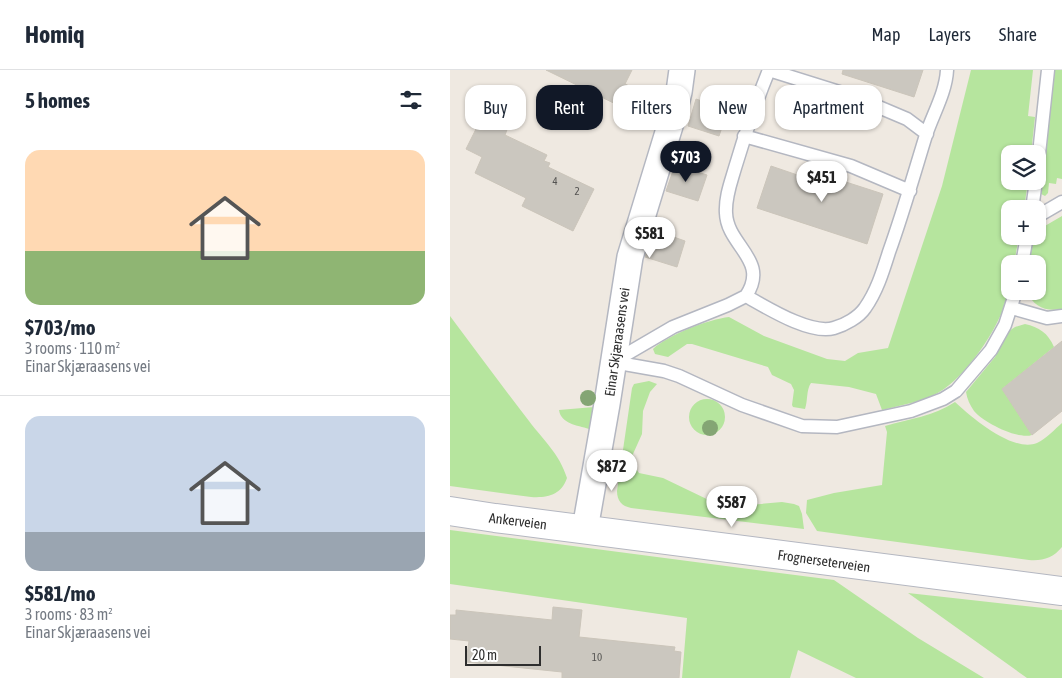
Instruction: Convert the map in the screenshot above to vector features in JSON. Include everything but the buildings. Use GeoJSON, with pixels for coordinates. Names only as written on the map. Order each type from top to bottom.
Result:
{"type":"FeatureCollection","features":[{"type":"Feature","properties":{"kind":"main road","name":"Ankerveien"},"geometry":{"type":"LineString","coordinates":[[450,511],[585,529]]}},
{"type":"Feature","properties":{"kind":"main road","name":"Frognerseterveien"},"geometry":{"type":"LineString","coordinates":[[585,529],[1062,591]]}},
{"type":"Feature","properties":{"kind":"street","name":"Einar Skjæraasens vei"},"geometry":{"type":"LineString","coordinates":[[585,529],[630,257],[673,116],[682,70]]}},
{"type":"Feature","properties":{"kind":"lane"},"geometry":{"type":"LineString","coordinates":[[613,362],[673,327],[746,296],[752,287],[754,280],[752,264],[730,228],[726,213],[726,201],[744,136],[769,70],[855,97],[907,119],[927,134]]}},
{"type":"Feature","properties":{"kind":"lane"},"geometry":{"type":"LineString","coordinates":[[746,296],[794,321],[827,329],[846,323],[860,315],[872,297],[879,280],[944,88],[947,70]]}},
{"type":"Feature","properties":{"kind":"lane"},"geometry":{"type":"LineString","coordinates":[[1040,145],[1048,70]]}},
{"type":"Feature","properties":{"kind":"lane"},"geometry":{"type":"LineString","coordinates":[[744,136],[851,166],[910,191]]}},
{"type":"Feature","properties":{"kind":"lane"},"geometry":{"type":"LineString","coordinates":[[1046,211],[1062,202]]}},
{"type":"Feature","properties":{"kind":"lane"},"geometry":{"type":"LineString","coordinates":[[613,362],[664,370],[742,405],[802,426],[837,427],[897,415],[928,406],[948,396],[956,390],[991,350],[1005,325],[1014,300]]}},
{"type":"Feature","properties":{"kind":"lane"},"geometry":{"type":"LineString","coordinates":[[1012,308],[1047,318],[1062,316]]}},
{"type":"Feature","properties":{"kind":"green space"},"geometry":{"type":"Polygon","coordinates":[[[971,70],[1033,70],[1028,116],[1035,117],[1032,145],[1001,145],[1001,190],[1027,190],[1025,200],[1001,200],[1001,245],[1017,245],[1016,255],[1001,255],[1001,300],[1007,300],[1006,303],[984,345],[954,381],[944,389],[930,397],[882,410],[876,394],[849,387],[811,383],[808,389],[805,409],[793,407],[794,390],[791,384],[772,375],[768,367],[692,344],[687,344],[668,357],[655,354],[653,349],[678,333],[711,321],[729,317],[764,336],[827,359],[845,361],[858,353],[888,348],[942,186],[971,70]]]}},
{"type":"Feature","properties":{"kind":"green space"},"geometry":{"type":"Polygon","coordinates":[[[1052,70],[1062,70],[1062,179],[1057,178],[1056,184],[1049,183],[1048,193],[1045,196],[1041,194],[1041,190],[1046,190],[1046,145],[1044,145],[1052,70]]]}},
{"type":"Feature","properties":{"kind":"green space"},"geometry":{"type":"Polygon","coordinates":[[[1062,216],[1062,309],[1056,310],[1045,309],[1036,305],[1032,300],[1046,300],[1046,255],[1029,255],[1031,245],[1046,245],[1046,225],[1062,216]]]}},
{"type":"Feature","properties":{"kind":"green space"},"geometry":{"type":"Polygon","coordinates":[[[450,316],[560,461],[567,478],[557,492],[543,497],[531,497],[450,486],[450,316]]]}},
{"type":"Feature","properties":{"kind":"green space"},"geometry":{"type":"Polygon","coordinates":[[[1025,324],[1042,331],[1054,347],[1002,389],[1032,435],[1026,436],[1010,433],[985,420],[974,411],[966,392],[995,357],[1009,331],[1025,324]]]}},
{"type":"Feature","properties":{"kind":"green space"},"geometry":{"type":"Polygon","coordinates":[[[649,381],[657,384],[650,392],[643,411],[642,434],[633,454],[634,466],[639,473],[663,478],[715,503],[739,506],[782,502],[794,504],[799,506],[804,529],[631,508],[621,503],[617,491],[632,388],[634,384],[649,381]]]}},
{"type":"Feature","properties":{"kind":"green space"},"geometry":{"type":"Polygon","coordinates":[[[707,399],[719,405],[725,417],[719,429],[707,435],[695,429],[689,417],[695,405],[707,399]]]}},
{"type":"Feature","properties":{"kind":"green space"},"geometry":{"type":"Polygon","coordinates":[[[955,402],[993,432],[1016,443],[1027,445],[1037,443],[1062,423],[1062,547],[1059,551],[1047,558],[1029,560],[817,531],[806,513],[807,500],[834,493],[882,485],[887,432],[885,426],[930,414],[955,402]]]}},
{"type":"Feature","properties":{"kind":"green space"},"geometry":{"type":"Polygon","coordinates":[[[594,407],[589,429],[566,421],[560,415],[559,410],[594,407]]]}},
{"type":"Feature","properties":{"kind":"green space"},"geometry":{"type":"Polygon","coordinates":[[[450,530],[834,580],[918,638],[984,678],[856,678],[798,650],[790,678],[682,678],[687,618],[450,584],[450,530]]]}},
{"type":"Feature","properties":{"kind":"green space"},"geometry":{"type":"Polygon","coordinates":[[[908,593],[1062,610],[1062,678],[1027,678],[908,593]]]}}]}
